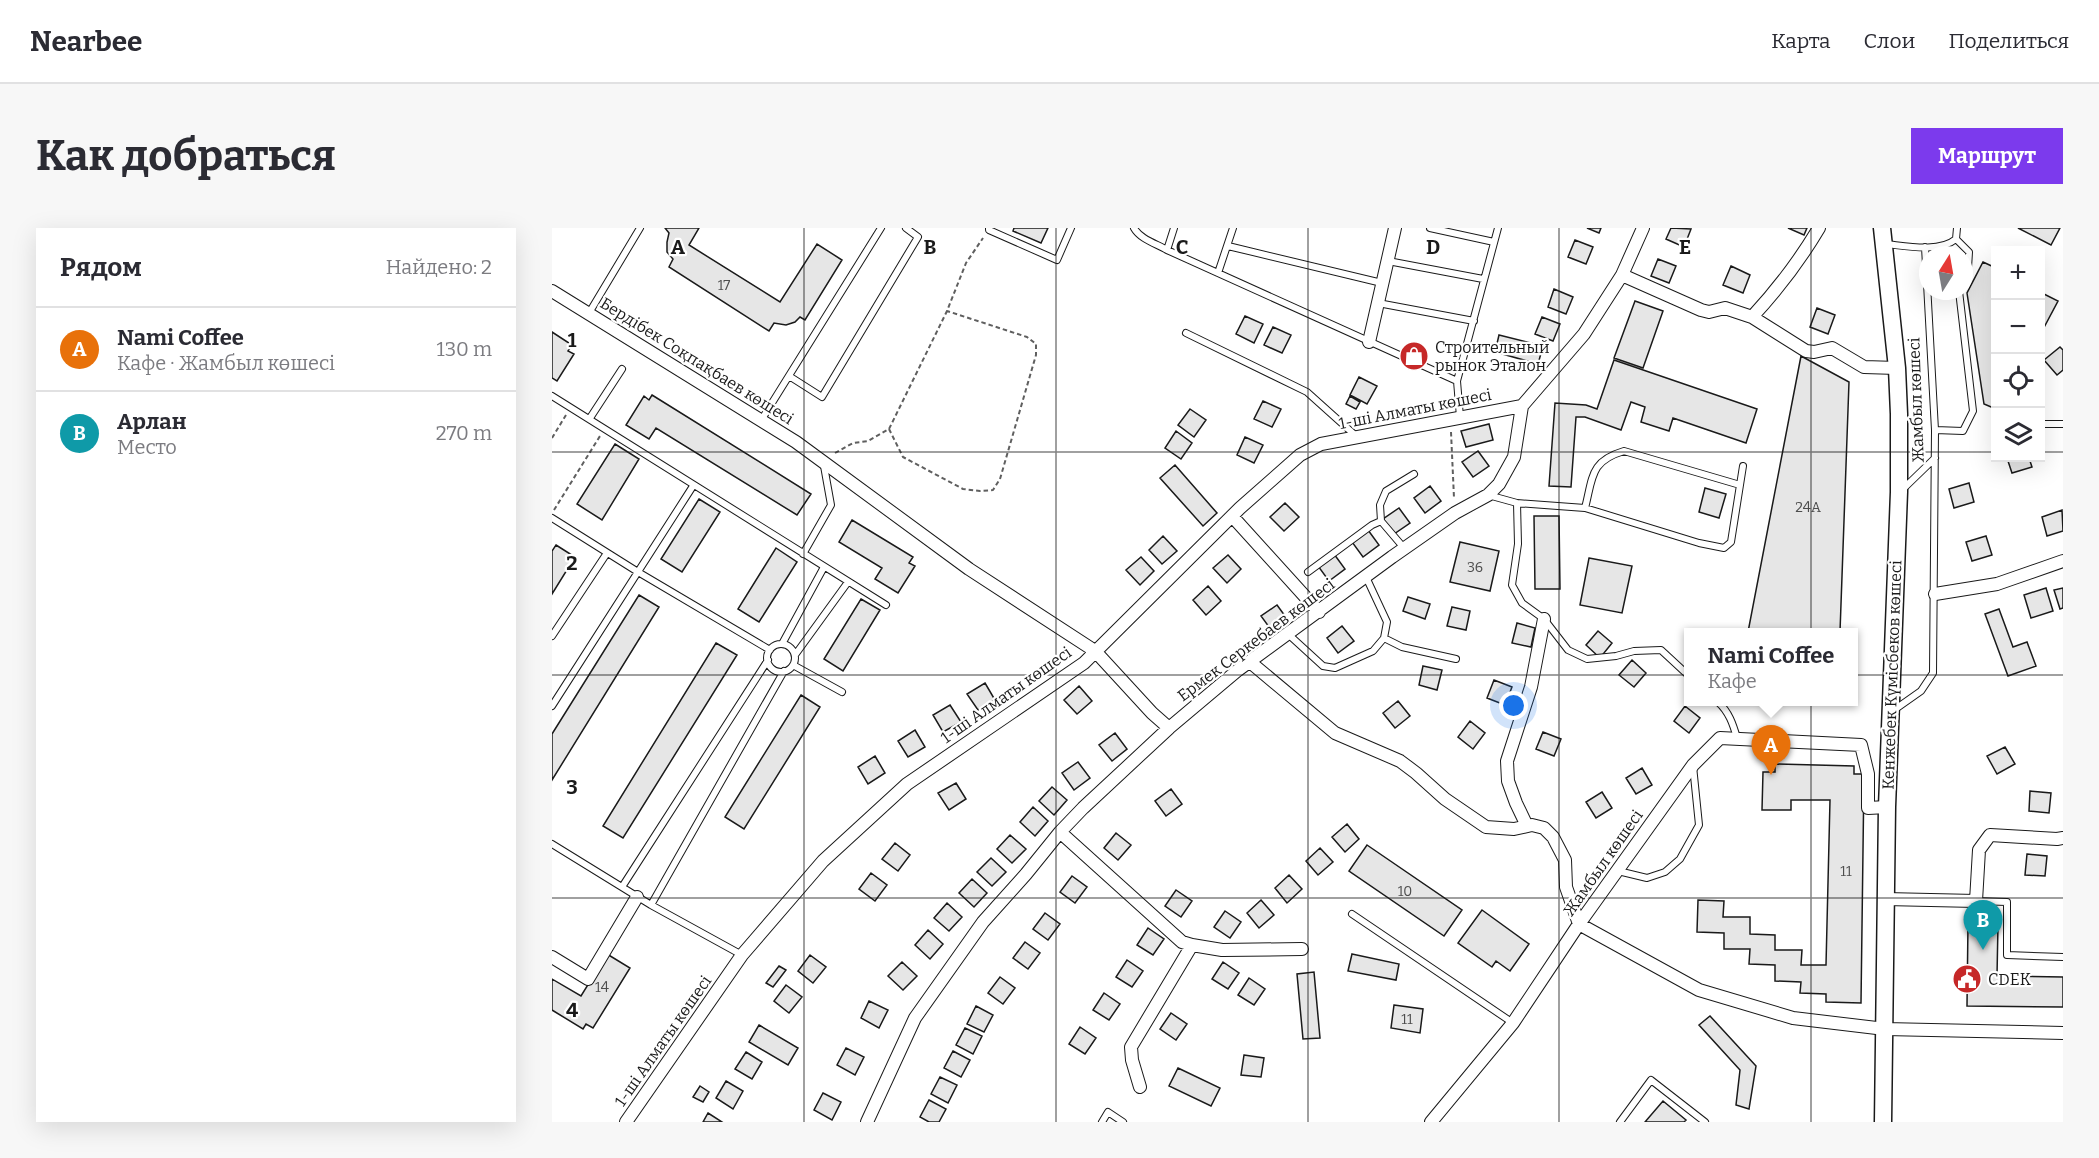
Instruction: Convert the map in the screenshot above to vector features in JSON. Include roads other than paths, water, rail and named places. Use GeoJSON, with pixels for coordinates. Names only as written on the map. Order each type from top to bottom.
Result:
{"type":"FeatureCollection","features":[{"type":"Feature","properties":{"kind":"street"},"geometry":{"type":"LineString","coordinates":[[1369,342],[1395,228]]}},
{"type":"Feature","properties":{"kind":"street"},"geometry":{"type":"LineString","coordinates":[[1521,406],[1584,334],[1622,275],[1643,228]]}},
{"type":"Feature","properties":{"kind":"street"},"geometry":{"type":"LineString","coordinates":[[1752,317],[1775,292],[1802,256],[1819,228]]}},
{"type":"Feature","properties":{"kind":"street","name":"Кенжебек Күмісбеков көшесі"},"geometry":{"type":"LineString","coordinates":[[1882,236],[1897,368],[1899,492],[1889,714],[1883,1122]]}},
{"type":"Feature","properties":{"kind":"street"},"geometry":{"type":"LineString","coordinates":[[1622,275],[1701,310],[1708,312],[1725,308],[1752,317],[1806,351],[1814,352],[1832,348],[1864,367],[1897,368]]}},
{"type":"Feature","properties":{"kind":"street","name":"Бердібек Соқпақбаев көшесі"},"geometry":{"type":"LineString","coordinates":[[552,291],[762,419],[969,569],[1095,651],[1152,713],[1169,728]]}},
{"type":"Feature","properties":{"kind":"street","name":"1-ші Алматы көшесі"},"geometry":{"type":"LineString","coordinates":[[626,1122],[742,955],[823,861],[907,784],[1084,663],[1232,516],[1300,456],[1321,444],[1356,436],[1521,406]]}},
{"type":"Feature","properties":{"kind":"street","name":"Ермек Серкебаев көшесі"},"geometry":{"type":"LineString","coordinates":[[867,1122],[915,1018],[983,922],[1060,832],[1169,728],[1250,662],[1405,548],[1455,513],[1488,495],[1499,484],[1514,457],[1521,406]]}},
{"type":"Feature","properties":{"kind":"street"},"geometry":{"type":"LineString","coordinates":[[1232,516],[1319,612]]}},
{"type":"Feature","properties":{"kind":"street"},"geometry":{"type":"LineString","coordinates":[[1935,594],[1997,584],[2063,561]]}},
{"type":"Feature","properties":{"kind":"street"},"geometry":{"type":"LineString","coordinates":[[1527,826],[1508,781],[1507,761],[1531,687],[1544,619]]}},
{"type":"Feature","properties":{"kind":"street"},"geometry":{"type":"LineString","coordinates":[[1250,662],[1335,733],[1400,761],[1445,799],[1486,827],[1514,829],[1532,825],[1544,828],[1554,837],[1564,860],[1566,887],[1579,924],[1699,990],[1793,1018],[1885,1029],[2063,1033]]}},
{"type":"Feature","properties":{"kind":"street","name":"Жамбыл көшесі"},"geometry":{"type":"LineString","coordinates":[[1431,1122],[1513,1023],[1579,924],[1693,765],[1720,738],[1861,745],[1868,774],[1868,808],[1887,807]]}},
{"type":"Feature","properties":{"kind":"street"},"geometry":{"type":"LineString","coordinates":[[1060,832],[1182,942],[1222,950],[1302,949]]}},
{"type":"Feature","properties":{"kind":"street"},"geometry":{"type":"LineString","coordinates":[[1885,898],[1976,901],[1979,850],[1990,835],[2063,838]]}},
{"type":"Feature","properties":{"kind":"street"},"geometry":{"type":"LineString","coordinates":[[552,957],[588,979],[637,897]]}},
{"type":"Feature","properties":{"kind":"street"},"geometry":{"type":"LineString","coordinates":[[1140,1087],[1132,1060],[1131,1047],[1192,945]]}},
{"type":"Feature","properties":{"kind":"lane"},"geometry":{"type":"LineString","coordinates":[[588,314],[640,228]]}},
{"type":"Feature","properties":{"kind":"lane"},"geometry":{"type":"LineString","coordinates":[[762,419],[881,228]]}},
{"type":"Feature","properties":{"kind":"lane"},"geometry":{"type":"LineString","coordinates":[[789,376],[822,397],[918,237],[906,228]]}},
{"type":"Feature","properties":{"kind":"lane"},"geometry":{"type":"LineString","coordinates":[[989,229],[1057,260],[1071,228]]}},
{"type":"Feature","properties":{"kind":"lane"},"geometry":{"type":"LineString","coordinates":[[1134,228],[1135,232],[1167,250],[1457,381]]}},
{"type":"Feature","properties":{"kind":"lane"},"geometry":{"type":"LineString","coordinates":[[1167,250],[1174,228]]}},
{"type":"Feature","properties":{"kind":"lane"},"geometry":{"type":"LineString","coordinates":[[1218,273],[1233,228]]}},
{"type":"Feature","properties":{"kind":"lane"},"geometry":{"type":"LineString","coordinates":[[1430,228],[1494,242]]}},
{"type":"Feature","properties":{"kind":"lane"},"geometry":{"type":"LineString","coordinates":[[1456,418],[1457,381],[1498,228]]}},
{"type":"Feature","properties":{"kind":"lane"},"geometry":{"type":"LineString","coordinates":[[1956,228],[1956,240],[1962,246]]}},
{"type":"Feature","properties":{"kind":"lane"},"geometry":{"type":"LineString","coordinates":[[1882,236],[1921,246]]}},
{"type":"Feature","properties":{"kind":"lane"},"geometry":{"type":"LineString","coordinates":[[1933,246],[1950,244],[1956,240]]}},
{"type":"Feature","properties":{"kind":"lane"},"geometry":{"type":"LineString","coordinates":[[1228,246],[1382,283]]}},
{"type":"Feature","properties":{"kind":"lane"},"geometry":{"type":"LineString","coordinates":[[1387,261],[1483,279]]}},
{"type":"Feature","properties":{"kind":"lane","name":"Жамбыл көшесі"},"geometry":{"type":"LineString","coordinates":[[1889,714],[1921,691],[1933,673],[1935,430],[1928,300]]}},
{"type":"Feature","properties":{"kind":"lane"},"geometry":{"type":"LineString","coordinates":[[1935,430],[1963,431],[1972,411],[1960,300]]}},
{"type":"Feature","properties":{"kind":"lane"},"geometry":{"type":"LineString","coordinates":[[1378,302],[1474,321]]}},
{"type":"Feature","properties":{"kind":"lane"},"geometry":{"type":"LineString","coordinates":[[1186,333],[1307,392],[1356,436]]}},
{"type":"Feature","properties":{"kind":"lane"},"geometry":{"type":"LineString","coordinates":[[590,418],[621,369]]}},
{"type":"Feature","properties":{"kind":"lane"},"geometry":{"type":"LineString","coordinates":[[552,396],[886,605]]}},
{"type":"Feature","properties":{"kind":"lane"},"geometry":{"type":"LineString","coordinates":[[2045,424],[2063,424]]}},
{"type":"Feature","properties":{"kind":"lane"},"geometry":{"type":"LineString","coordinates":[[1585,508],[1596,467],[1607,456],[1624,451],[1740,485]]}},
{"type":"Feature","properties":{"kind":"lane"},"geometry":{"type":"LineString","coordinates":[[1899,492],[1935,458]]}},
{"type":"Feature","properties":{"kind":"lane"},"geometry":{"type":"LineString","coordinates":[[803,554],[831,505],[823,462]]}},
{"type":"Feature","properties":{"kind":"lane"},"geometry":{"type":"LineString","coordinates":[[1488,495],[1517,503],[1585,508],[1699,543],[1724,548],[1731,542],[1743,466]]}},
{"type":"Feature","properties":{"kind":"lane"},"geometry":{"type":"LineString","coordinates":[[1405,548],[1381,521],[1380,505],[1386,491],[1414,474]]}},
{"type":"Feature","properties":{"kind":"lane"},"geometry":{"type":"LineString","coordinates":[[552,706],[693,486]]}},
{"type":"Feature","properties":{"kind":"lane"},"geometry":{"type":"LineString","coordinates":[[1517,503],[1518,544],[1512,585],[1522,603],[1544,619],[1568,651],[1587,659],[1616,656],[1634,651],[1661,650],[1684,671]]}},
{"type":"Feature","properties":{"kind":"lane"},"geometry":{"type":"LineString","coordinates":[[552,518],[770,650]]}},
{"type":"Feature","properties":{"kind":"lane"},"geometry":{"type":"LineString","coordinates":[[1308,572],[1372,525],[1381,521]]}},
{"type":"Feature","properties":{"kind":"lane"},"geometry":{"type":"LineString","coordinates":[[552,636],[607,553]]}},
{"type":"Feature","properties":{"kind":"lane"},"geometry":{"type":"LineString","coordinates":[[782,644],[824,567]]}},
{"type":"Feature","properties":{"kind":"lane"},"geometry":{"type":"LineString","coordinates":[[1288,634],[1323,666],[1335,668],[1373,651],[1384,638],[1387,622],[1366,576]]}},
{"type":"Feature","properties":{"kind":"lane"},"geometry":{"type":"LineString","coordinates":[[651,906],[784,671],[793,665],[795,655],[848,582]]}},
{"type":"Feature","properties":{"kind":"lane"},"geometry":{"type":"LineString","coordinates":[[1384,638],[1402,647],[1456,659]]}},
{"type":"Feature","properties":{"kind":"lane"},"geometry":{"type":"LineString","coordinates":[[622,887],[768,660],[770,650],[782,644],[789,646],[795,655]]}},
{"type":"Feature","properties":{"kind":"lane"},"geometry":{"type":"LineString","coordinates":[[768,660],[774,669],[784,671]]}},
{"type":"Feature","properties":{"kind":"lane"},"geometry":{"type":"LineString","coordinates":[[793,665],[842,692]]}},
{"type":"Feature","properties":{"kind":"lane"},"geometry":{"type":"LineString","coordinates":[[1723,706],[1732,721],[1737,738]]}},
{"type":"Feature","properties":{"kind":"lane"},"geometry":{"type":"LineString","coordinates":[[1618,871],[1647,878],[1665,872],[1680,860],[1699,825],[1693,765]]}},
{"type":"Feature","properties":{"kind":"lane"},"geometry":{"type":"LineString","coordinates":[[552,844],[651,906],[742,955]]}},
{"type":"Feature","properties":{"kind":"lane"},"geometry":{"type":"LineString","coordinates":[[1976,901],[2007,902],[2007,956],[2063,957]]}},
{"type":"Feature","properties":{"kind":"lane"},"geometry":{"type":"LineString","coordinates":[[1352,914],[1513,1023]]}},
{"type":"Feature","properties":{"kind":"lane"},"geometry":{"type":"LineString","coordinates":[[1620,1122],[1651,1080],[1705,1122]]}},
{"type":"Feature","properties":{"kind":"lane"},"geometry":{"type":"LineString","coordinates":[[1102,1122],[1108,1112],[1123,1122]]}},
{"type":"Feature","properties":{"kind":"place","name":"Строительный рынок Эталон"},"geometry":{"type":"Point","coordinates":[1414,356]}},
{"type":"Feature","properties":{"kind":"place","name":"Nami Coffee"},"geometry":{"type":"Point","coordinates":[1771,775]}},
{"type":"Feature","properties":{"kind":"place","name":"Арлан"},"geometry":{"type":"Point","coordinates":[1983,950]}},
{"type":"Feature","properties":{"kind":"place","name":"CDEK"},"geometry":{"type":"Point","coordinates":[1967,979]}}]}
